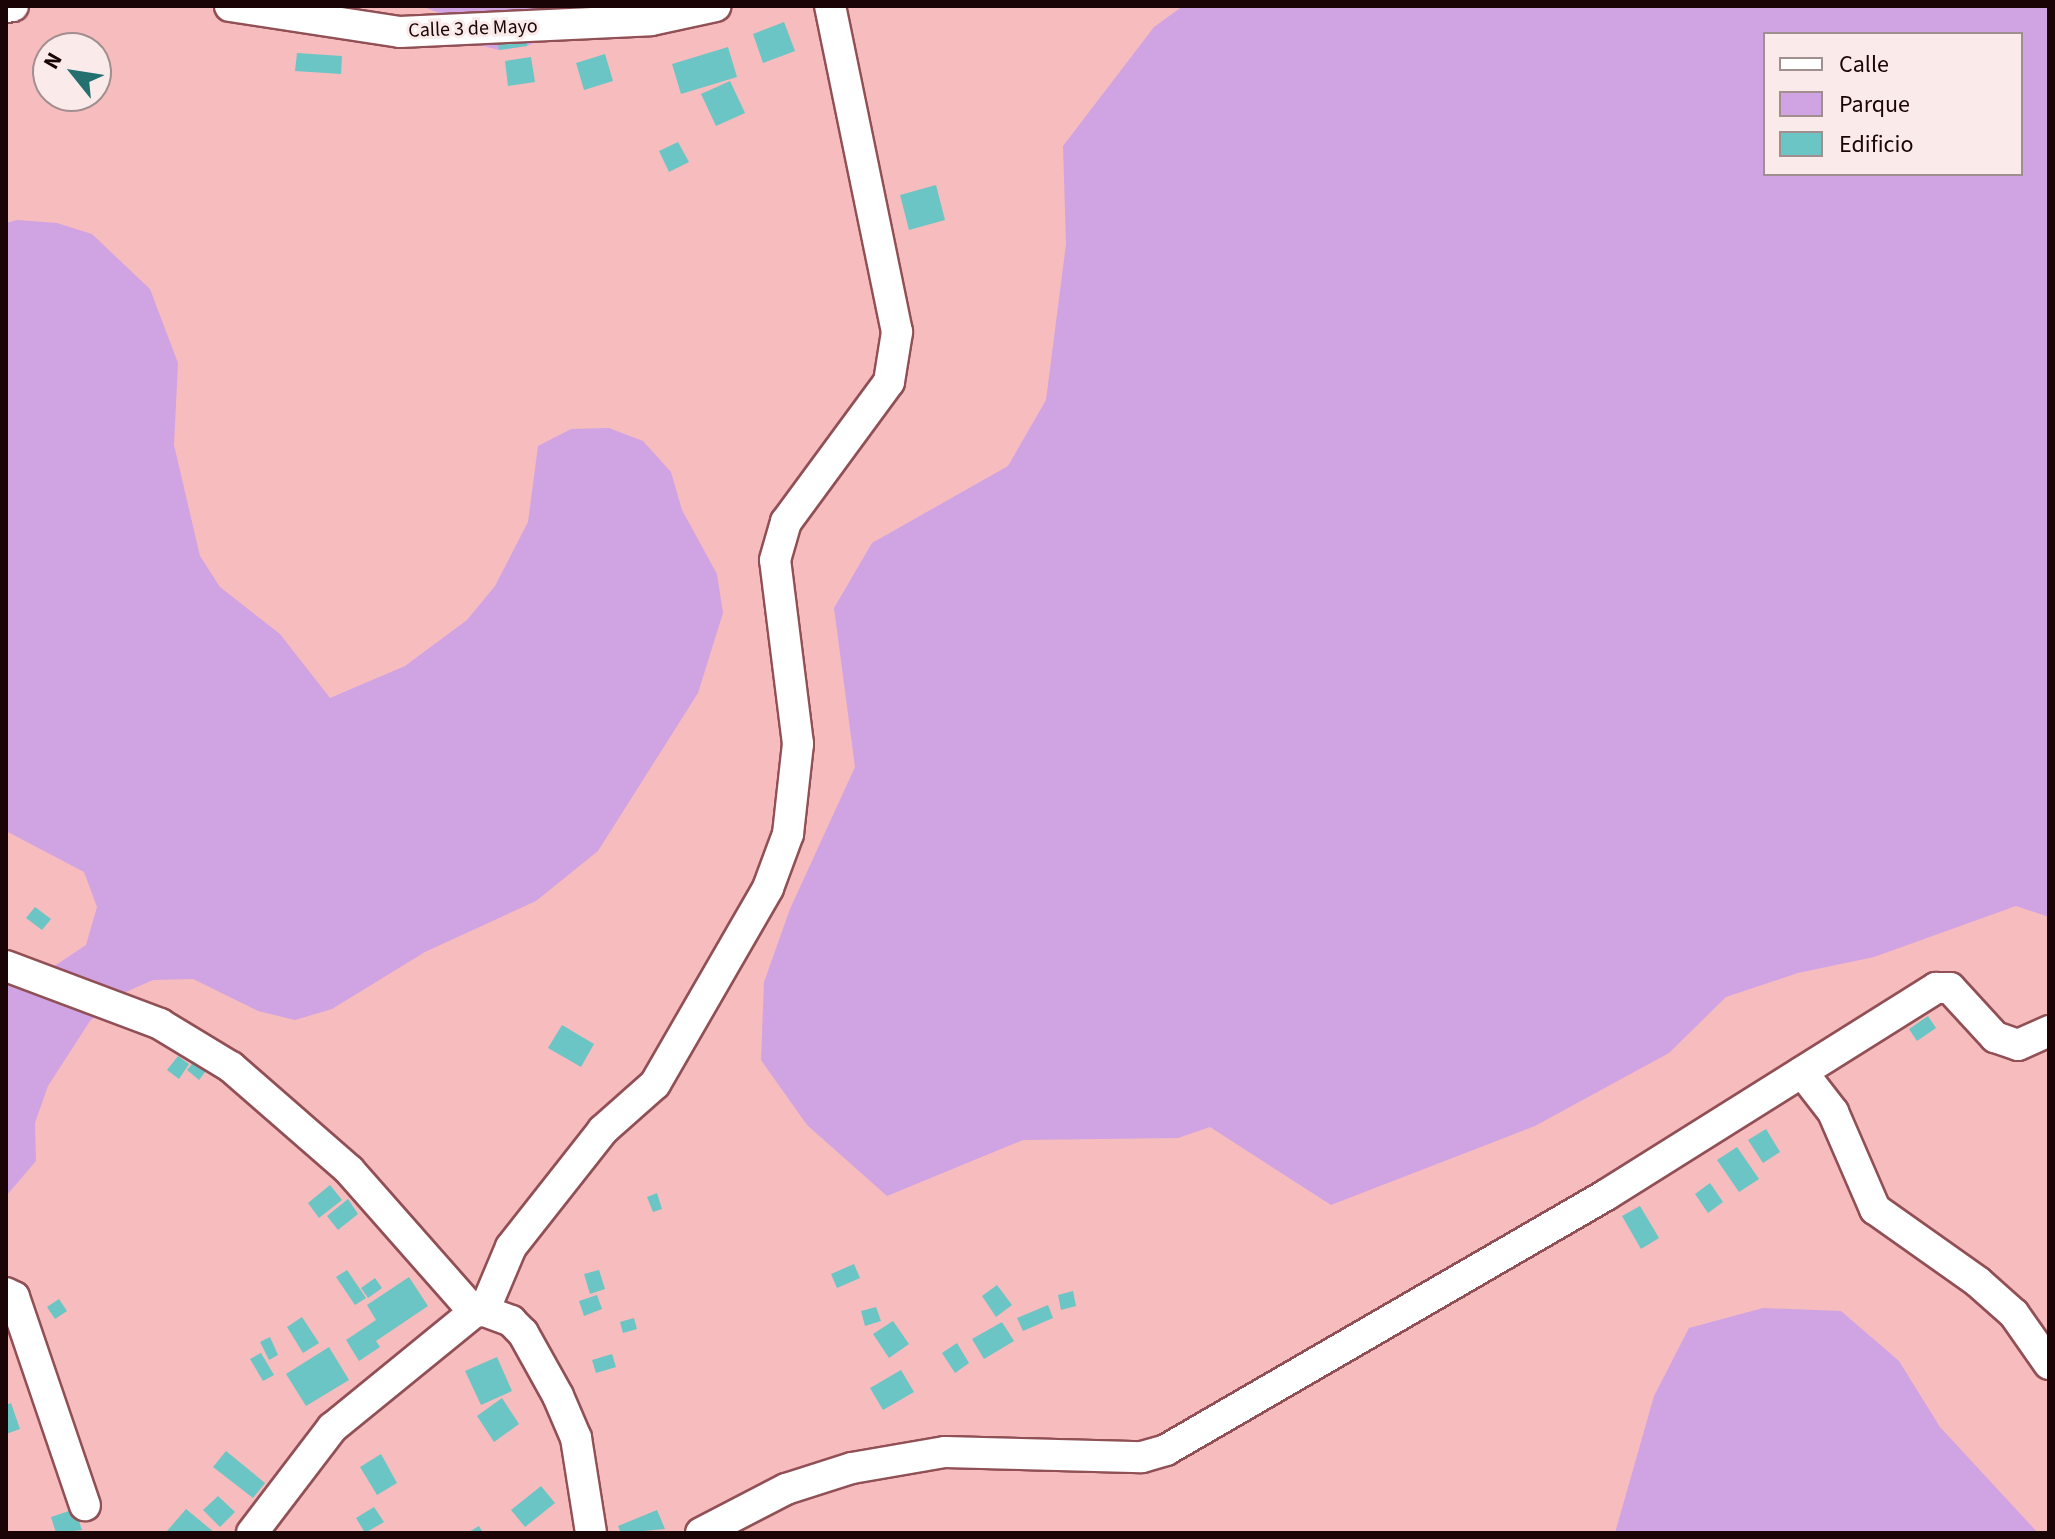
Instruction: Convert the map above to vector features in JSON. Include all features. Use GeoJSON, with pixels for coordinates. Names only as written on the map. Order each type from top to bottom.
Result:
{"type":"FeatureCollection","features":[{"type":"Feature","properties":{"kind":"street"},"geometry":{"type":"LineString","coordinates":[[6,7],[13,6]]}},
{"type":"Feature","properties":{"kind":"street","name":"Calle 3 de Mayo"},"geometry":{"type":"LineString","coordinates":[[230,6],[400,32],[651,20],[716,6]]}},
{"type":"Feature","properties":{"kind":"street"},"geometry":{"type":"LineString","coordinates":[[252,1533],[332,1428],[479,1311],[496,1274],[520,1235],[603,1130],[655,1084],[768,888],[788,834],[798,744],[775,560],[786,522],[889,382],[897,332],[830,6]]}},
{"type":"Feature","properties":{"kind":"street"},"geometry":{"type":"LineString","coordinates":[[6,966],[48,986],[160,1024],[231,1067],[349,1170],[479,1311],[499,1314],[523,1333],[558,1396],[579,1450],[591,1533]]}},
{"type":"Feature","properties":{"kind":"street"},"geometry":{"type":"LineString","coordinates":[[701,1533],[786,1489],[852,1468],[945,1452],[1142,1457],[1166,1450],[1606,1195],[1936,988],[1950,988],[1995,1037],[2018,1045],[2049,1031]]}},
{"type":"Feature","properties":{"kind":"street"},"geometry":{"type":"LineString","coordinates":[[1802,1072],[1833,1112],[1875,1209],[1978,1282],[2014,1314],[2049,1364]]}},
{"type":"Feature","properties":{"kind":"street"},"geometry":{"type":"LineString","coordinates":[[6,1293],[14,1297],[85,1505]]}},
{"type":"Feature","properties":{"kind":"green space"},"geometry":{"type":"Polygon","coordinates":[[[422,6],[586,6],[562,30],[527,46],[499,50],[464,41],[439,13],[422,6]]]}},
{"type":"Feature","properties":{"kind":"green space"},"geometry":{"type":"Polygon","coordinates":[[[1183,6],[2049,6],[2049,917],[2016,906],[1874,957],[1798,973],[1726,997],[1669,1053],[1535,1126],[1331,1205],[1210,1127],[1178,1138],[1023,1140],[887,1196],[807,1125],[761,1060],[764,982],[790,909],[855,767],[834,608],[872,543],[1008,466],[1046,400],[1066,244],[1063,146],[1154,27],[1183,6]]]}},
{"type":"Feature","properties":{"kind":"green space"},"geometry":{"type":"Polygon","coordinates":[[[17,220],[57,223],[92,234],[150,289],[178,363],[174,445],[200,556],[220,587],[280,634],[330,698],[405,666],[467,620],[495,586],[528,522],[538,446],[571,429],[609,428],[643,441],[671,472],[682,510],[717,574],[723,613],[698,693],[598,851],[536,901],[425,952],[332,1009],[295,1020],[258,1011],[193,979],[153,980],[119,995],[90,1021],[48,1086],[35,1123],[36,1161],[6,1196],[6,979],[56,965],[86,945],[97,907],[84,872],[6,831],[6,223],[17,220]]]}},
{"type":"Feature","properties":{"kind":"green space"},"geometry":{"type":"Polygon","coordinates":[[[1763,1308],[1841,1311],[1899,1361],[1940,1427],[2038,1533],[1615,1533],[1654,1396],[1689,1328],[1763,1308]]]}},
{"type":"Feature","properties":{"kind":"building"},"geometry":{"type":"Polygon","coordinates":[[[784,22],[795,51],[763,63],[753,34],[784,22]]]}},
{"type":"Feature","properties":{"kind":"building"},"geometry":{"type":"Polygon","coordinates":[[[527,40],[527,46],[499,50],[498,44],[527,40]]]}},
{"type":"Feature","properties":{"kind":"building"},"geometry":{"type":"Polygon","coordinates":[[[728,47],[737,77],[681,94],[672,64],[728,47]]]}},
{"type":"Feature","properties":{"kind":"building"},"geometry":{"type":"Polygon","coordinates":[[[297,53],[342,56],[341,74],[295,71],[297,53]]]}},
{"type":"Feature","properties":{"kind":"building"},"geometry":{"type":"Polygon","coordinates":[[[605,54],[613,81],[584,90],[576,63],[605,54]]]}},
{"type":"Feature","properties":{"kind":"building"},"geometry":{"type":"Polygon","coordinates":[[[531,57],[535,82],[508,86],[505,61],[531,57]]]}},
{"type":"Feature","properties":{"kind":"building"},"geometry":{"type":"Polygon","coordinates":[[[730,81],[745,113],[716,126],[701,94],[730,81]]]}},
{"type":"Feature","properties":{"kind":"building"},"geometry":{"type":"Polygon","coordinates":[[[678,142],[689,162],[669,172],[659,151],[678,142]]]}},
{"type":"Feature","properties":{"kind":"building"},"geometry":{"type":"Polygon","coordinates":[[[936,185],[945,220],[909,230],[900,195],[936,185]]]}},
{"type":"Feature","properties":{"kind":"building"},"geometry":{"type":"Polygon","coordinates":[[[35,907],[51,919],[42,930],[26,918],[35,907]]]}},
{"type":"Feature","properties":{"kind":"building"},"geometry":{"type":"Polygon","coordinates":[[[1928,1016],[1936,1028],[1917,1041],[1909,1029],[1928,1016]]]}},
{"type":"Feature","properties":{"kind":"building"},"geometry":{"type":"Polygon","coordinates":[[[562,1025],[594,1044],[581,1067],[548,1048],[562,1025]]]}},
{"type":"Feature","properties":{"kind":"building"},"geometry":{"type":"Polygon","coordinates":[[[178,1056],[189,1064],[179,1079],[167,1070],[178,1056]]]}},
{"type":"Feature","properties":{"kind":"building"},"geometry":{"type":"Polygon","coordinates":[[[197,1058],[209,1067],[199,1080],[187,1070],[197,1058]]]}},
{"type":"Feature","properties":{"kind":"building"},"geometry":{"type":"Polygon","coordinates":[[[1766,1129],[1780,1152],[1763,1163],[1748,1140],[1766,1129]]]}},
{"type":"Feature","properties":{"kind":"building"},"geometry":{"type":"Polygon","coordinates":[[[1737,1147],[1759,1179],[1739,1192],[1717,1160],[1737,1147]]]}},
{"type":"Feature","properties":{"kind":"building"},"geometry":{"type":"Polygon","coordinates":[[[1710,1183],[1723,1202],[1708,1213],[1695,1194],[1710,1183]]]}},
{"type":"Feature","properties":{"kind":"building"},"geometry":{"type":"Polygon","coordinates":[[[330,1185],[342,1200],[319,1218],[308,1203],[330,1185]]]}},
{"type":"Feature","properties":{"kind":"building"},"geometry":{"type":"Polygon","coordinates":[[[657,1193],[662,1209],[653,1212],[647,1197],[657,1193]]]}},
{"type":"Feature","properties":{"kind":"building"},"geometry":{"type":"Polygon","coordinates":[[[348,1199],[358,1214],[338,1230],[327,1216],[348,1199]]]}},
{"type":"Feature","properties":{"kind":"building"},"geometry":{"type":"Polygon","coordinates":[[[1640,1206],[1659,1238],[1641,1249],[1622,1216],[1640,1206]]]}},
{"type":"Feature","properties":{"kind":"building"},"geometry":{"type":"Polygon","coordinates":[[[854,1264],[860,1278],[837,1288],[831,1274],[854,1264]]]}},
{"type":"Feature","properties":{"kind":"building"},"geometry":{"type":"Polygon","coordinates":[[[347,1270],[366,1298],[355,1305],[336,1277],[347,1270]]]}},
{"type":"Feature","properties":{"kind":"building"},"geometry":{"type":"Polygon","coordinates":[[[599,1270],[605,1289],[590,1294],[584,1274],[599,1270]]]}},
{"type":"Feature","properties":{"kind":"building"},"geometry":{"type":"Polygon","coordinates":[[[409,1277],[428,1306],[376,1341],[380,1347],[359,1361],[346,1340],[376,1320],[367,1305],[409,1277]]]}},
{"type":"Feature","properties":{"kind":"building"},"geometry":{"type":"Polygon","coordinates":[[[375,1278],[382,1288],[368,1298],[361,1288],[375,1278]]]}},
{"type":"Feature","properties":{"kind":"building"},"geometry":{"type":"Polygon","coordinates":[[[997,1285],[1012,1305],[996,1317],[982,1296],[997,1285]]]}},
{"type":"Feature","properties":{"kind":"building"},"geometry":{"type":"Polygon","coordinates":[[[1073,1291],[1076,1306],[1061,1310],[1058,1295],[1073,1291]]]}},
{"type":"Feature","properties":{"kind":"building"},"geometry":{"type":"Polygon","coordinates":[[[597,1295],[602,1309],[584,1316],[579,1301],[597,1295]]]}},
{"type":"Feature","properties":{"kind":"building"},"geometry":{"type":"Polygon","coordinates":[[[59,1299],[67,1311],[55,1319],[47,1307],[59,1299]]]}},
{"type":"Feature","properties":{"kind":"building"},"geometry":{"type":"Polygon","coordinates":[[[1048,1305],[1053,1318],[1023,1331],[1017,1318],[1048,1305]]]}},
{"type":"Feature","properties":{"kind":"building"},"geometry":{"type":"Polygon","coordinates":[[[876,1307],[881,1321],[865,1326],[861,1311],[876,1307]]]}},
{"type":"Feature","properties":{"kind":"building"},"geometry":{"type":"Polygon","coordinates":[[[302,1317],[319,1343],[303,1353],[287,1327],[302,1317]]]}},
{"type":"Feature","properties":{"kind":"building"},"geometry":{"type":"Polygon","coordinates":[[[634,1318],[637,1329],[623,1333],[620,1322],[634,1318]]]}},
{"type":"Feature","properties":{"kind":"building"},"geometry":{"type":"Polygon","coordinates":[[[893,1321],[909,1344],[889,1358],[873,1334],[893,1321]]]}},
{"type":"Feature","properties":{"kind":"building"},"geometry":{"type":"Polygon","coordinates":[[[1002,1322],[1014,1341],[984,1359],[972,1339],[1002,1322]]]}},
{"type":"Feature","properties":{"kind":"building"},"geometry":{"type":"Polygon","coordinates":[[[270,1337],[278,1355],[269,1360],[260,1342],[270,1337]]]}},
{"type":"Feature","properties":{"kind":"building"},"geometry":{"type":"Polygon","coordinates":[[[957,1343],[969,1363],[955,1373],[942,1353],[957,1343]]]}},
{"type":"Feature","properties":{"kind":"building"},"geometry":{"type":"Polygon","coordinates":[[[329,1347],[349,1380],[306,1406],[286,1374],[329,1347]]]}},
{"type":"Feature","properties":{"kind":"building"},"geometry":{"type":"Polygon","coordinates":[[[261,1353],[274,1375],[263,1381],[250,1359],[261,1353]]]}},
{"type":"Feature","properties":{"kind":"building"},"geometry":{"type":"Polygon","coordinates":[[[612,1354],[616,1367],[596,1373],[592,1360],[612,1354]]]}},
{"type":"Feature","properties":{"kind":"building"},"geometry":{"type":"Polygon","coordinates":[[[497,1357],[512,1391],[481,1405],[465,1371],[497,1357]]]}},
{"type":"Feature","properties":{"kind":"building"},"geometry":{"type":"Polygon","coordinates":[[[901,1370],[914,1392],[883,1410],[870,1388],[901,1370]]]}},
{"type":"Feature","properties":{"kind":"building"},"geometry":{"type":"Polygon","coordinates":[[[502,1398],[519,1424],[494,1442],[477,1416],[502,1398]]]}},
{"type":"Feature","properties":{"kind":"building"},"geometry":{"type":"Polygon","coordinates":[[[11,1403],[20,1429],[6,1434],[6,1405],[11,1403]]]}},
{"type":"Feature","properties":{"kind":"building"},"geometry":{"type":"Polygon","coordinates":[[[226,1451],[265,1483],[253,1498],[213,1467],[226,1451]]]}},
{"type":"Feature","properties":{"kind":"building"},"geometry":{"type":"Polygon","coordinates":[[[381,1454],[397,1483],[377,1495],[360,1467],[381,1454]]]}},
{"type":"Feature","properties":{"kind":"building"},"geometry":{"type":"Polygon","coordinates":[[[541,1486],[555,1503],[525,1527],[511,1510],[541,1486]]]}},
{"type":"Feature","properties":{"kind":"building"},"geometry":{"type":"Polygon","coordinates":[[[218,1496],[235,1512],[220,1527],[203,1510],[218,1496]]]}},
{"type":"Feature","properties":{"kind":"building"},"geometry":{"type":"Polygon","coordinates":[[[374,1507],[384,1522],[365,1533],[356,1518],[374,1507]]]}},
{"type":"Feature","properties":{"kind":"building"},"geometry":{"type":"Polygon","coordinates":[[[75,1509],[82,1530],[56,1533],[51,1517],[75,1509]]]}},
{"type":"Feature","properties":{"kind":"building"},"geometry":{"type":"Polygon","coordinates":[[[186,1509],[215,1533],[167,1531],[186,1509]]]}},
{"type":"Feature","properties":{"kind":"building"},"geometry":{"type":"Polygon","coordinates":[[[657,1510],[665,1529],[621,1533],[618,1526],[657,1510]]]}},
{"type":"Feature","properties":{"kind":"building"},"geometry":{"type":"Polygon","coordinates":[[[479,1526],[483,1533],[467,1533],[479,1526]]]}}]}
